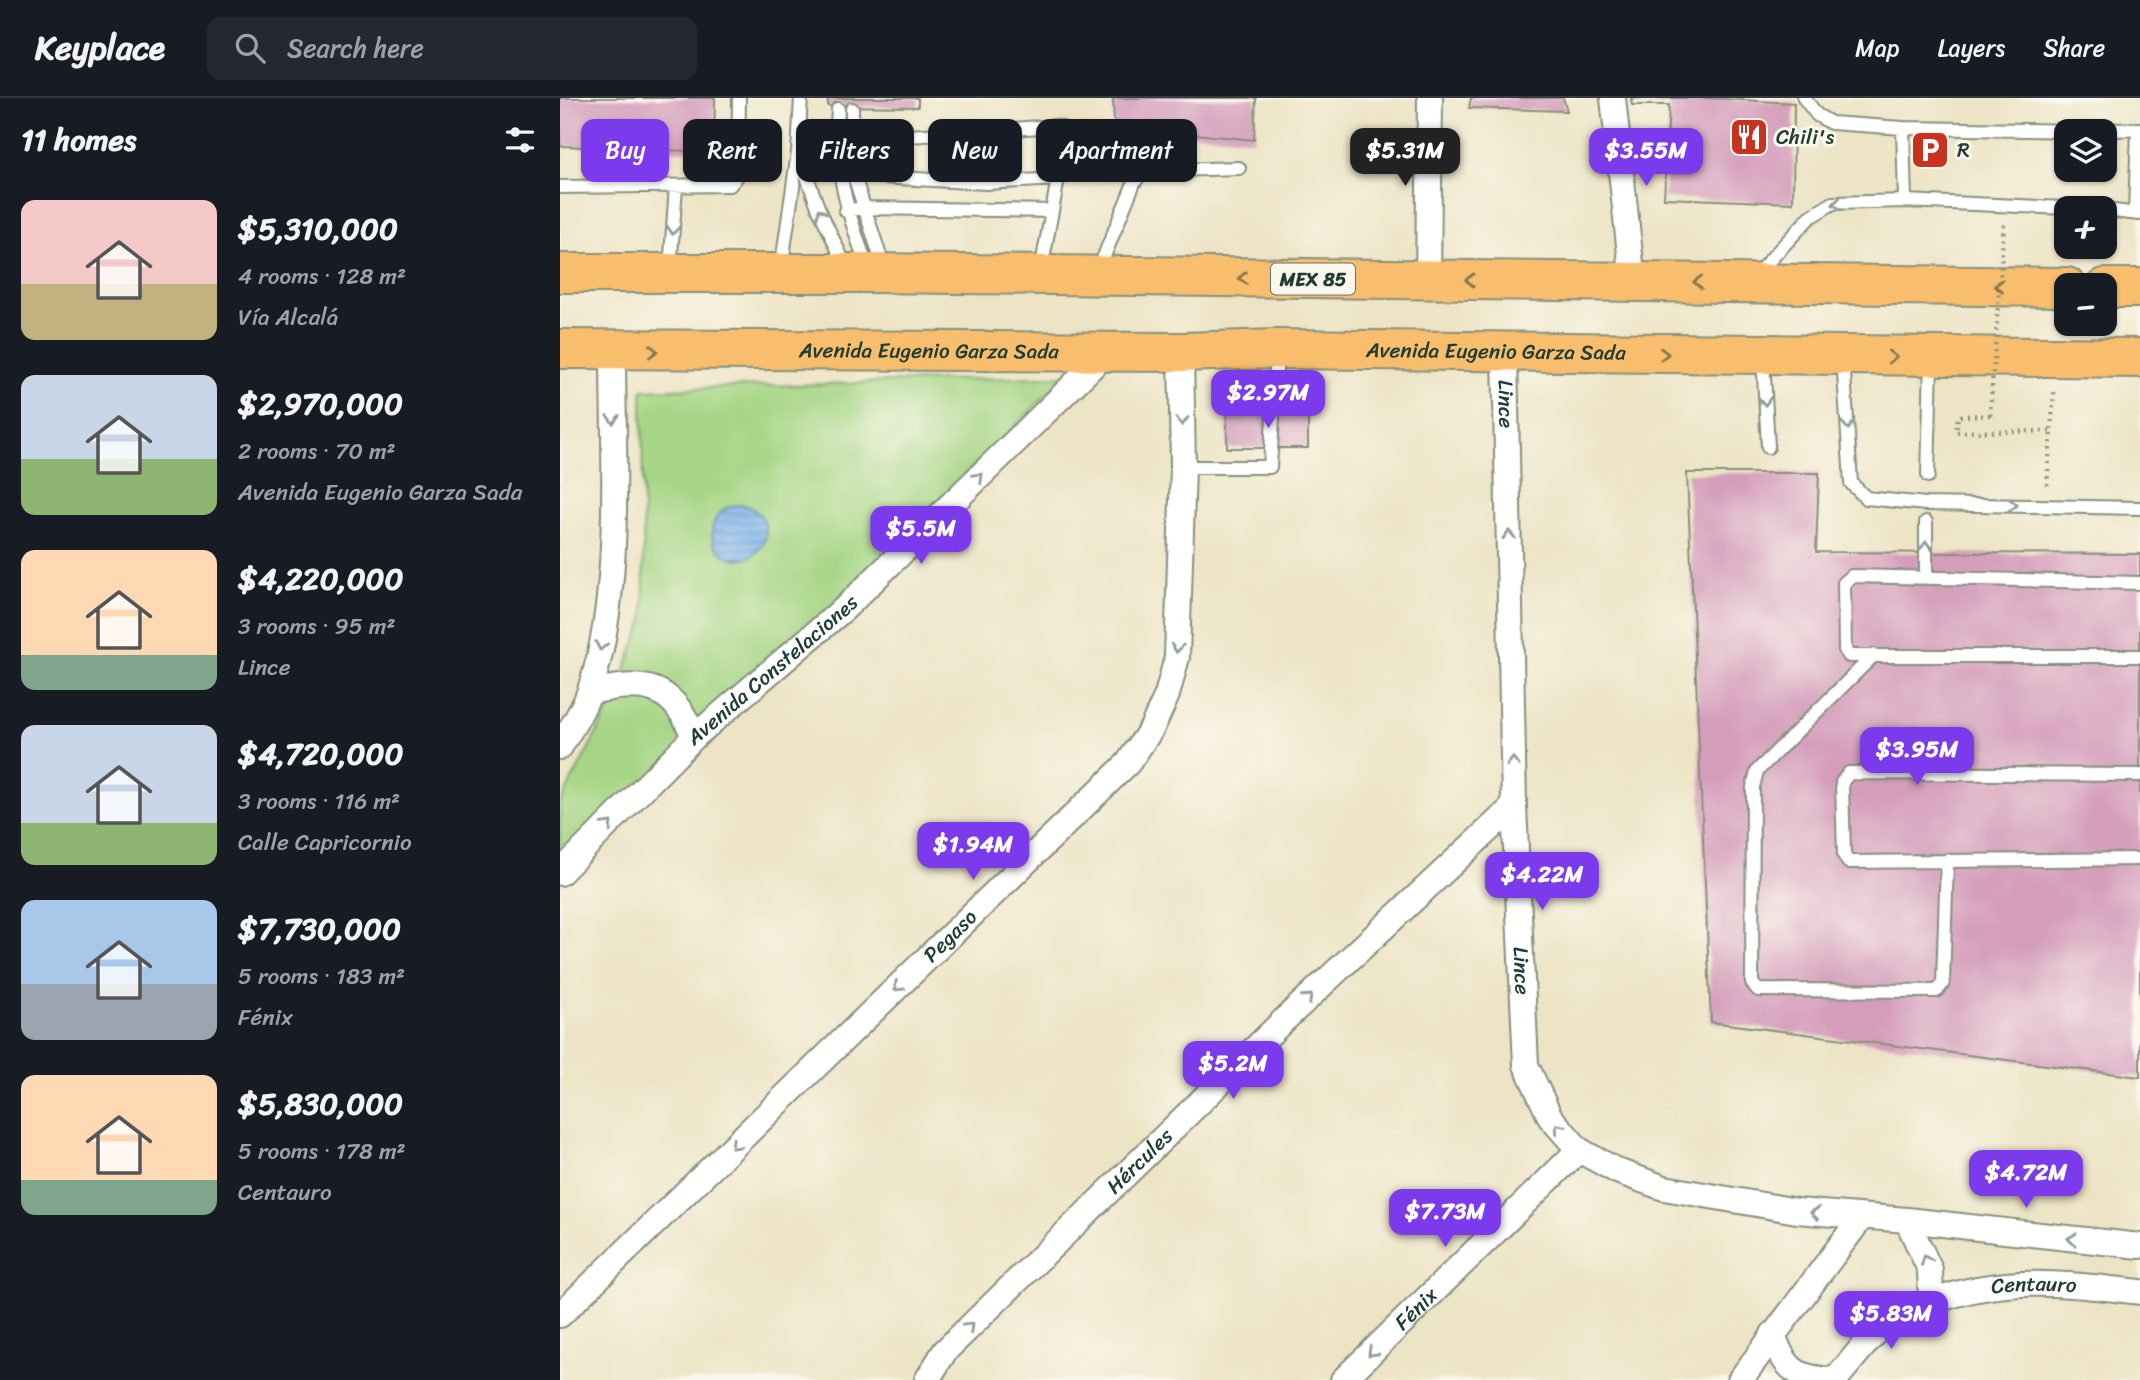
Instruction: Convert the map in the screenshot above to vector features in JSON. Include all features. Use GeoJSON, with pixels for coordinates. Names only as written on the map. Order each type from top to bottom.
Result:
{"type":"FeatureCollection","features":[{"type":"Feature","properties":{"kind":"highway","name":"MEX 85"},"geometry":{"type":"LineString","coordinates":[[560,273],[868,273],[2054,287]]}},
{"type":"Feature","properties":{"kind":"highway"},"geometry":{"type":"LineString","coordinates":[[2117,288],[2140,288]]}},
{"type":"Feature","properties":{"kind":"highway","name":"Avenida Eugenio Garza Sada"},"geometry":{"type":"LineString","coordinates":[[560,349],[1181,352],[1277,349],[2140,358]]}},
{"type":"Feature","properties":{"kind":"street"},"geometry":{"type":"LineString","coordinates":[[1428,280],[1430,98]]}},
{"type":"Feature","properties":{"kind":"street"},"geometry":{"type":"LineString","coordinates":[[1613,98],[1633,282]]}},
{"type":"Feature","properties":{"kind":"street"},"geometry":{"type":"LineString","coordinates":[[560,747],[590,692],[602,645],[613,544],[612,351]]}},
{"type":"Feature","properties":{"kind":"street","name":"Avenida Constelaciones"},"geometry":{"type":"LineString","coordinates":[[560,873],[694,737],[845,608],[1108,351]]}},
{"type":"Feature","properties":{"kind":"street","name":"Pegaso"},"geometry":{"type":"LineString","coordinates":[[560,1315],[1128,763],[1157,717],[1167,695],[1177,657],[1183,467],[1181,352]]}},
{"type":"Feature","properties":{"kind":"street","name":"Lince"},"geometry":{"type":"LineString","coordinates":[[1505,353],[1514,806],[1526,1065],[1550,1117],[1579,1150],[1617,1171],[1664,1188],[1797,1211],[1907,1220],[2140,1246]]}},
{"type":"Feature","properties":{"kind":"street"},"geometry":{"type":"LineString","coordinates":[[590,692],[627,684],[655,688],[680,708],[694,737]]}},
{"type":"Feature","properties":{"kind":"street","name":"Hércules"},"geometry":{"type":"LineString","coordinates":[[927,1380],[945,1351],[1283,1021],[1514,806]]}},
{"type":"Feature","properties":{"kind":"street","name":"Fénix"},"geometry":{"type":"LineString","coordinates":[[1343,1380],[1579,1150]]}},
{"type":"Feature","properties":{"kind":"street"},"geometry":{"type":"LineString","coordinates":[[1740,1380],[1861,1217]]}},
{"type":"Feature","properties":{"kind":"street"},"geometry":{"type":"LineString","coordinates":[[1907,1220],[1930,1270],[1931,1303]]}},
{"type":"Feature","properties":{"kind":"street","name":"Centauro"},"geometry":{"type":"LineString","coordinates":[[1834,1380],[1882,1326],[1931,1303],[2007,1284],[2043,1281],[2140,1292]]}},
{"type":"Feature","properties":{"kind":"street"},"geometry":{"type":"LineString","coordinates":[[1773,1334],[1787,1366],[1812,1379],[1834,1380]]}},
{"type":"Feature","properties":{"kind":"lane"},"geometry":{"type":"LineString","coordinates":[[560,187],[676,187],[735,183],[738,175],[739,98]]}},
{"type":"Feature","properties":{"kind":"lane"},"geometry":{"type":"LineString","coordinates":[[800,119],[801,98]]}},
{"type":"Feature","properties":{"kind":"lane"},"geometry":{"type":"LineString","coordinates":[[1804,98],[1817,115],[1831,123],[1903,128],[2139,129],[2137,213],[2117,211]]}},
{"type":"Feature","properties":{"kind":"lane"},"geometry":{"type":"LineString","coordinates":[[837,119],[838,109]]}},
{"type":"Feature","properties":{"kind":"lane"},"geometry":{"type":"LineString","coordinates":[[851,119],[852,109]]}},
{"type":"Feature","properties":{"kind":"lane"},"geometry":{"type":"LineString","coordinates":[[914,136],[1036,127]]}},
{"type":"Feature","properties":{"kind":"lane"},"geometry":{"type":"LineString","coordinates":[[1903,128],[1905,201]]}},
{"type":"Feature","properties":{"kind":"lane"},"geometry":{"type":"LineString","coordinates":[[780,274],[796,166]]}},
{"type":"Feature","properties":{"kind":"lane"},"geometry":{"type":"LineString","coordinates":[[1095,277],[1134,183],[1143,171],[1239,168]]}},
{"type":"Feature","properties":{"kind":"lane"},"geometry":{"type":"LineString","coordinates":[[914,179],[986,183],[1036,180]]}},
{"type":"Feature","properties":{"kind":"lane"},"geometry":{"type":"LineString","coordinates":[[809,182],[818,207],[868,273]]}},
{"type":"Feature","properties":{"kind":"lane"},"geometry":{"type":"LineString","coordinates":[[840,182],[846,211],[868,273]]}},
{"type":"Feature","properties":{"kind":"lane"},"geometry":{"type":"LineString","coordinates":[[855,182],[863,208],[868,273]]}},
{"type":"Feature","properties":{"kind":"lane"},"geometry":{"type":"LineString","coordinates":[[1040,277],[1058,182]]}},
{"type":"Feature","properties":{"kind":"lane"},"geometry":{"type":"LineString","coordinates":[[670,274],[676,187]]}},
{"type":"Feature","properties":{"kind":"lane"},"geometry":{"type":"LineString","coordinates":[[1750,282],[1810,217],[1827,205],[1905,201],[2054,207]]}},
{"type":"Feature","properties":{"kind":"lane"},"geometry":{"type":"LineString","coordinates":[[846,211],[863,208],[1052,211]]}},
{"type":"Feature","properties":{"kind":"lane"},"geometry":{"type":"LineString","coordinates":[[1183,467],[1270,467],[1277,349]]}},
{"type":"Feature","properties":{"kind":"lane"},"geometry":{"type":"LineString","coordinates":[[1763,354],[1768,447]]}},
{"type":"Feature","properties":{"kind":"lane"},"geometry":{"type":"LineString","coordinates":[[1843,357],[1851,483],[1859,494],[1871,500],[1926,504],[2140,508]]}},
{"type":"Feature","properties":{"kind":"lane"},"geometry":{"type":"LineString","coordinates":[[1928,476],[1931,357]]}},
{"type":"Feature","properties":{"kind":"lane"},"geometry":{"type":"LineString","coordinates":[[1926,522],[1926,571]]}},
{"type":"Feature","properties":{"kind":"lane"},"geometry":{"type":"LineString","coordinates":[[2140,583],[1852,576],[1844,583],[1846,653],[1849,656],[2140,656]]}},
{"type":"Feature","properties":{"kind":"lane"},"geometry":{"type":"LineString","coordinates":[[1874,655],[1757,771],[1753,787],[1752,983],[1758,990],[1937,991],[1943,983],[1947,860]]}},
{"type":"Feature","properties":{"kind":"lane"},"geometry":{"type":"LineString","coordinates":[[2140,775],[1846,775],[1842,782],[1846,861],[2140,859]]}},
{"type":"Feature","properties":{"kind":"path"},"geometry":{"type":"LineString","coordinates":[[2004,225],[1990,415],[1958,416],[1956,432],[2051,431],[2045,506]]}},
{"type":"Feature","properties":{"kind":"green space"},"geometry":{"type":"Polygon","coordinates":[[[1066,376],[560,870],[560,803],[611,706],[644,620],[642,390],[1066,376]]]}},
{"type":"Feature","properties":{"kind":"water"},"geometry":{"type":"Polygon","coordinates":[[[744,505],[754,509],[762,517],[766,532],[762,547],[754,555],[734,559],[724,555],[716,547],[712,527],[716,517],[724,509],[744,505]]]}},
{"type":"Feature","properties":{"kind":"building"},"geometry":{"type":"Polygon","coordinates":[[[560,98],[715,98],[715,119],[683,119],[683,151],[669,150],[669,119],[581,119],[581,147],[560,146],[560,98]]]}},
{"type":"Feature","properties":{"kind":"building"},"geometry":{"type":"Polygon","coordinates":[[[828,98],[918,98],[918,107],[828,106],[828,98]]]}},
{"type":"Feature","properties":{"kind":"building"},"geometry":{"type":"Polygon","coordinates":[[[1113,98],[1256,98],[1254,140],[1197,134],[1197,119],[1114,119],[1113,98]]]}},
{"type":"Feature","properties":{"kind":"building"},"geometry":{"type":"Polygon","coordinates":[[[1471,98],[1563,98],[1567,111],[1469,108],[1471,98]]]}},
{"type":"Feature","properties":{"kind":"building"},"geometry":{"type":"Polygon","coordinates":[[[1631,98],[1708,98],[1794,103],[1793,203],[1664,198],[1669,105],[1632,105],[1631,98]]]}},
{"type":"Feature","properties":{"kind":"building"},"geometry":{"type":"Polygon","coordinates":[[[1227,412],[1308,412],[1308,448],[1227,448],[1227,412]]]}},
{"type":"Feature","properties":{"kind":"building"},"geometry":{"type":"Polygon","coordinates":[[[1687,473],[1819,473],[1816,552],[2140,554],[2140,1077],[1711,1022],[1687,473]]]}},
{"type":"Feature","properties":{"kind":"place","name":"Chili's"},"geometry":{"type":"Point","coordinates":[1749,137]}},
{"type":"Feature","properties":{"kind":"place","name":"R"},"geometry":{"type":"Point","coordinates":[1930,150]}}]}
